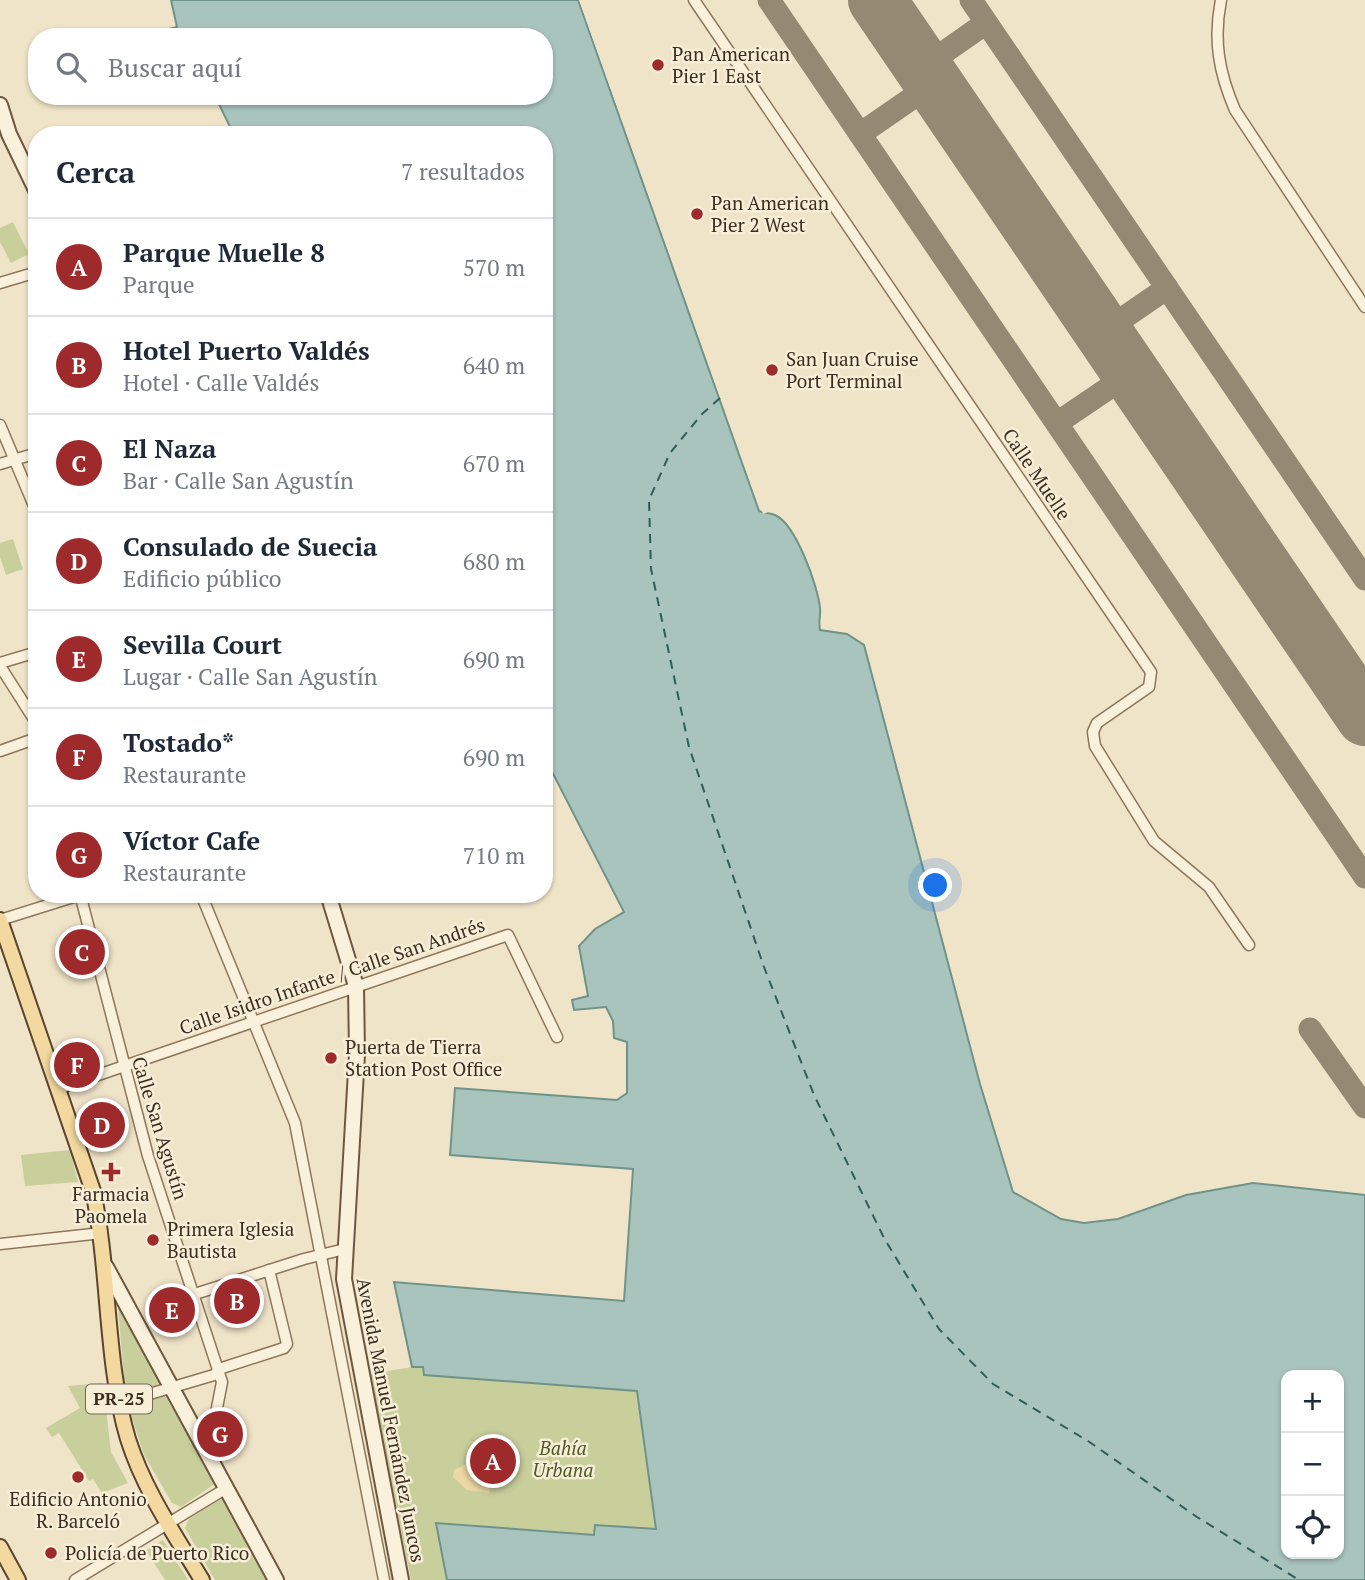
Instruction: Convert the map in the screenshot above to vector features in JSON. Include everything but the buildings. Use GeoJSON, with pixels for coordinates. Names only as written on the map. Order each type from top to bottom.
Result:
{"type":"FeatureCollection","features":[{"type":"Feature","properties":{"kind":"main road"},"geometry":{"type":"LineString","coordinates":[[1,112],[28,172]]}},
{"type":"Feature","properties":{"kind":"main road","name":"Avenida Manuel Fernández Juncos"},"geometry":{"type":"LineString","coordinates":[[331,903],[355,986],[357,1054],[344,1279],[352,1332],[402,1578]]}},
{"type":"Feature","properties":{"kind":"main road","name":"PR-25"},"geometry":{"type":"LineString","coordinates":[[0,920],[87,1166],[102,1233],[119,1403],[139,1469],[167,1523],[202,1580]]}},
{"type":"Feature","properties":{"kind":"main road"},"geometry":{"type":"LineString","coordinates":[[106,1267],[203,1450],[276,1580]]}},
{"type":"Feature","properties":{"kind":"main road"},"geometry":{"type":"LineString","coordinates":[[0,1546],[18,1580]]}},
{"type":"Feature","properties":{"kind":"street","name":"Calle Muelle"},"geometry":{"type":"LineString","coordinates":[[694,0],[1151,672],[1149,687],[1097,723],[1094,732],[1095,746],[1154,841],[1209,887],[1249,945]]}},
{"type":"Feature","properties":{"kind":"street"},"geometry":{"type":"LineString","coordinates":[[1221,0],[1216,42],[1222,80],[1235,110],[1365,307]]}},
{"type":"Feature","properties":{"kind":"street"},"geometry":{"type":"LineString","coordinates":[[0,283],[28,275]]}},
{"type":"Feature","properties":{"kind":"street"},"geometry":{"type":"LineString","coordinates":[[0,425],[28,491]]}},
{"type":"Feature","properties":{"kind":"street"},"geometry":{"type":"LineString","coordinates":[[0,464],[28,456]]}},
{"type":"Feature","properties":{"kind":"street"},"geometry":{"type":"LineString","coordinates":[[28,655],[0,664],[28,709]]}},
{"type":"Feature","properties":{"kind":"street"},"geometry":{"type":"LineString","coordinates":[[0,751],[28,741]]}},
{"type":"Feature","properties":{"kind":"street"},"geometry":{"type":"LineString","coordinates":[[0,920],[55,903]]}},
{"type":"Feature","properties":{"kind":"street","name":"Calle San Agustín"},"geometry":{"type":"LineString","coordinates":[[83,903],[148,1156],[218,1371],[221,1390],[203,1450]]}},
{"type":"Feature","properties":{"kind":"street"},"geometry":{"type":"LineString","coordinates":[[205,903],[295,1123],[384,1580]]}},
{"type":"Feature","properties":{"kind":"street","name":"Calle Isidro Infante / Calle San Andrés"},"geometry":{"type":"LineString","coordinates":[[60,1088],[508,935],[556,1037]]}},
{"type":"Feature","properties":{"kind":"street"},"geometry":{"type":"LineString","coordinates":[[0,1244],[102,1233]]}},
{"type":"Feature","properties":{"kind":"street"},"geometry":{"type":"LineString","coordinates":[[195,1294],[319,1255],[345,1250]]}},
{"type":"Feature","properties":{"kind":"street"},"geometry":{"type":"LineString","coordinates":[[119,1403],[284,1348],[287,1344],[269,1270]]}},
{"type":"Feature","properties":{"kind":"street"},"geometry":{"type":"LineString","coordinates":[[75,1580],[225,1489]]}},
{"type":"Feature","properties":{"kind":"green space"},"geometry":{"type":"Polygon","coordinates":[[[13,222],[28,254],[11,263],[0,242],[0,228],[13,222]]]}},
{"type":"Feature","properties":{"kind":"green space"},"geometry":{"type":"Polygon","coordinates":[[[13,539],[23,569],[6,575],[0,557],[0,543],[13,539]]]}},
{"type":"Feature","properties":{"kind":"green space"},"geometry":{"type":"Polygon","coordinates":[[[70,1150],[78,1182],[25,1186],[21,1155],[70,1150]]]}},
{"type":"Feature","properties":{"kind":"green space"},"geometry":{"type":"Polygon","coordinates":[[[117,1297],[162,1382],[156,1388],[133,1394],[125,1388],[117,1297]]]}},
{"type":"Feature","properties":{"kind":"green space","name":"Bahía Urbana"},"geometry":{"type":"Polygon","coordinates":[[[423,1367],[424,1375],[637,1391],[656,1530],[595,1525],[595,1535],[436,1524],[447,1580],[411,1580],[370,1374],[423,1367]]]}},
{"type":"Feature","properties":{"kind":"green space"},"geometry":{"type":"Polygon","coordinates":[[[103,1383],[111,1452],[128,1483],[102,1493],[93,1479],[89,1481],[59,1433],[52,1437],[46,1428],[80,1408],[68,1386],[103,1383]]]}},
{"type":"Feature","properties":{"kind":"green space"},"geometry":{"type":"Polygon","coordinates":[[[164,1394],[216,1483],[181,1507],[172,1503],[144,1455],[129,1409],[132,1403],[164,1394]]]}},
{"type":"Feature","properties":{"kind":"green space"},"geometry":{"type":"Polygon","coordinates":[[[223,1498],[270,1580],[215,1580],[185,1528],[189,1519],[223,1498]]]}},
{"type":"Feature","properties":{"kind":"green space"},"geometry":{"type":"Polygon","coordinates":[[[163,1540],[188,1580],[165,1580],[147,1552],[144,1557],[142,1553],[163,1540]]]}},
{"type":"Feature","properties":{"kind":"sand"},"geometry":{"type":"Polygon","coordinates":[[[471,1462],[480,1466],[486,1474],[489,1493],[467,1490],[453,1477],[454,1470],[471,1462]]]}},
{"type":"Feature","properties":{"kind":"water"},"geometry":{"type":"Polygon","coordinates":[[[171,0],[578,0],[759,511],[775,515],[783,521],[798,543],[818,598],[820,630],[847,634],[864,645],[980,1084],[1013,1192],[1061,1219],[1084,1223],[1118,1219],[1186,1195],[1253,1183],[1365,1195],[1365,1580],[447,1580],[436,1523],[594,1535],[595,1525],[656,1529],[637,1391],[424,1375],[423,1367],[412,1367],[394,1282],[624,1301],[633,1169],[450,1155],[455,1088],[617,1100],[627,1093],[627,1042],[614,1038],[613,1021],[606,1007],[574,1010],[572,1000],[588,996],[579,946],[595,929],[624,912],[553,774],[553,126],[230,126],[219,105],[553,105],[553,28],[173,28],[177,27],[171,0]]]}},
{"type":"Feature","properties":{"kind":"pier"},"geometry":{"type":"Polygon","coordinates":[[[579,0],[582,0],[762,509],[774,510],[763,514],[579,0]]]}},
{"type":"Feature","properties":{"kind":"ferry route"},"geometry":{"type":"LineString","coordinates":[[720,398],[702,414],[670,453],[649,500],[651,569],[689,747],[764,967],[814,1095],[884,1238],[939,1329],[993,1384],[1088,1441],[1197,1517],[1299,1580]]}},
{"type":"Feature","properties":{"kind":"taxiway"},"geometry":{"type":"LineString","coordinates":[[769,0],[1365,877]]}},
{"type":"Feature","properties":{"kind":"taxiway"},"geometry":{"type":"LineString","coordinates":[[971,0],[1365,579]]}},
{"type":"Feature","properties":{"kind":"taxiway"},"geometry":{"type":"LineString","coordinates":[[923,67],[986,23]]}},
{"type":"Feature","properties":{"kind":"taxiway"},"geometry":{"type":"LineString","coordinates":[[860,134],[934,83]]}},
{"type":"Feature","properties":{"kind":"taxiway"},"geometry":{"type":"LineString","coordinates":[[1103,332],[1167,288]]}},
{"type":"Feature","properties":{"kind":"taxiway"},"geometry":{"type":"LineString","coordinates":[[1057,423],[1131,373]]}},
{"type":"Feature","properties":{"kind":"taxiway"},"geometry":{"type":"LineString","coordinates":[[1310,1029],[1365,1107]]}},
{"type":"Feature","properties":{"kind":"runway"},"geometry":{"type":"LineString","coordinates":[[877,0],[1365,717]]}},
{"type":"Feature","properties":{"kind":"place","name":"Pan American Pier 1 East"},"geometry":{"type":"Point","coordinates":[658,65]}},
{"type":"Feature","properties":{"kind":"place","name":"Pan American Pier 2 West"},"geometry":{"type":"Point","coordinates":[697,214]}},
{"type":"Feature","properties":{"kind":"place","name":"San Juan Cruise Port Terminal"},"geometry":{"type":"Point","coordinates":[772,370]}},
{"type":"Feature","properties":{"kind":"place","name":"El Naza"},"geometry":{"type":"Point","coordinates":[82,952]}},
{"type":"Feature","properties":{"kind":"place","name":"Puerta de Tierra Station Post Office"},"geometry":{"type":"Point","coordinates":[331,1058]}},
{"type":"Feature","properties":{"kind":"place","name":"Tostado*"},"geometry":{"type":"Point","coordinates":[77,1065]}},
{"type":"Feature","properties":{"kind":"place","name":"Consulado de Suecia"},"geometry":{"type":"Point","coordinates":[102,1125]}},
{"type":"Feature","properties":{"kind":"place","name":"Farmacia Paomela"},"geometry":{"type":"Point","coordinates":[111,1172]}},
{"type":"Feature","properties":{"kind":"place","name":"Primera Iglesia Bautista"},"geometry":{"type":"Point","coordinates":[153,1240]}},
{"type":"Feature","properties":{"kind":"place","name":"Hotel Puerto Valdés"},"geometry":{"type":"Point","coordinates":[237,1301]}},
{"type":"Feature","properties":{"kind":"place","name":"Sevilla Court"},"geometry":{"type":"Point","coordinates":[172,1310]}},
{"type":"Feature","properties":{"kind":"place","name":"Víctor Cafe"},"geometry":{"type":"Point","coordinates":[220,1434]}},
{"type":"Feature","properties":{"kind":"place","name":"Parque Muelle 8"},"geometry":{"type":"Point","coordinates":[493,1461]}},
{"type":"Feature","properties":{"kind":"place","name":"Edificio Antonio R. Barceló"},"geometry":{"type":"Point","coordinates":[78,1477]}},
{"type":"Feature","properties":{"kind":"place","name":"Policía de Puerto Rico"},"geometry":{"type":"Point","coordinates":[51,1553]}}]}
